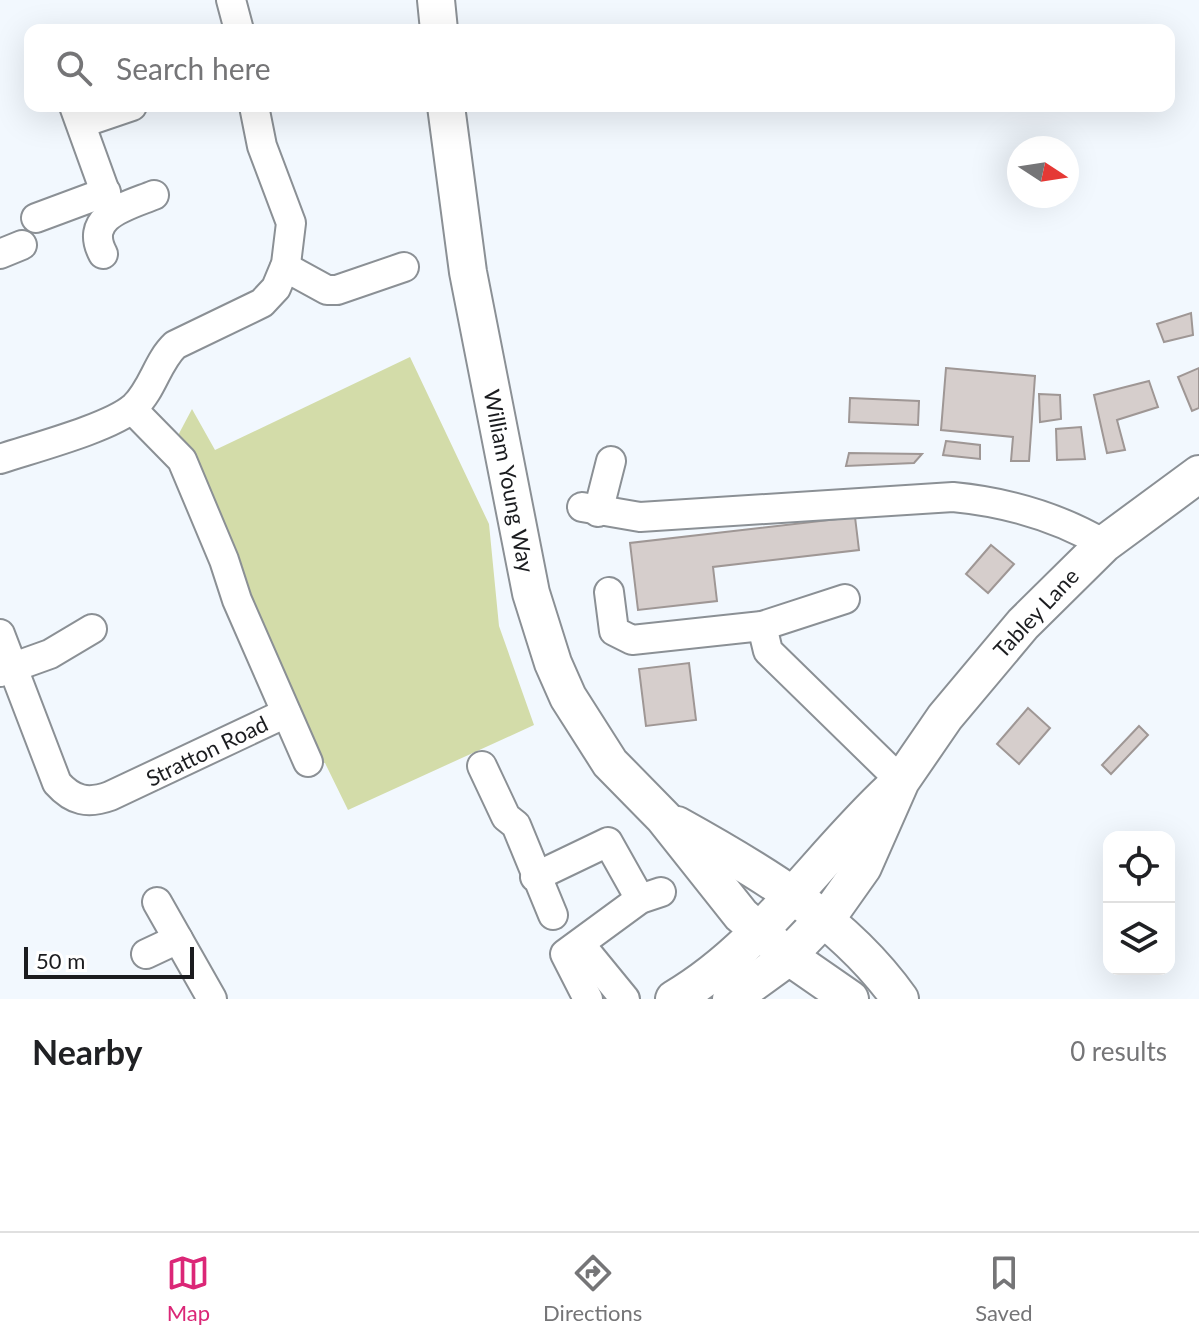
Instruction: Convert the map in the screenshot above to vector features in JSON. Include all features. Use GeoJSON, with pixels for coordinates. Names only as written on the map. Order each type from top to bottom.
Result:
{"type":"FeatureCollection","features":[{"type":"Feature","properties":{"kind":"main road"},"geometry":{"type":"LineString","coordinates":[[436,0],[438,24]]}},
{"type":"Feature","properties":{"kind":"main road","name":"William Young Way"},"geometry":{"type":"LineString","coordinates":[[447,112],[468,272],[541,629],[568,697],[587,731],[622,777],[664,818],[718,888],[757,930],[788,956],[850,999]]}},
{"type":"Feature","properties":{"kind":"main road","name":"Tabley Lane"},"geometry":{"type":"LineString","coordinates":[[731,999],[788,956],[824,920],[863,867],[901,781],[945,717],[1000,650],[1104,544],[1199,474]]}},
{"type":"Feature","properties":{"kind":"main road","name":"Tabley Lane"},"geometry":{"type":"LineString","coordinates":[[674,999],[739,952],[859,820],[901,781]]}},
{"type":"Feature","properties":{"kind":"main road","name":"William Young Way"},"geometry":{"type":"LineString","coordinates":[[664,818],[758,871],[792,895],[872,961],[900,999]]}},
{"type":"Feature","properties":{"kind":"street"},"geometry":{"type":"LineString","coordinates":[[231,0],[237,24]]}},
{"type":"Feature","properties":{"kind":"street"},"geometry":{"type":"LineString","coordinates":[[0,459],[132,409],[149,386],[164,356],[175,345],[262,303],[276,288],[291,244],[291,223],[262,146],[255,112]]}},
{"type":"Feature","properties":{"kind":"street"},"geometry":{"type":"LineString","coordinates":[[78,115],[109,201],[97,232],[103,254]]}},
{"type":"Feature","properties":{"kind":"street"},"geometry":{"type":"LineString","coordinates":[[36,218],[109,201],[154,195]]}},
{"type":"Feature","properties":{"kind":"street"},"geometry":{"type":"LineString","coordinates":[[285,267],[327,290],[337,290],[404,267]]}},
{"type":"Feature","properties":{"kind":"street","name":"Stratton Road"},"geometry":{"type":"LineString","coordinates":[[0,634],[8,670],[57,783],[73,797],[88,801],[110,796],[286,713],[182,460],[132,409]]}},
{"type":"Feature","properties":{"kind":"street"},"geometry":{"type":"LineString","coordinates":[[611,461],[590,509],[640,517],[953,497],[1003,504],[1067,525],[1104,544]]}},
{"type":"Feature","properties":{"kind":"street"},"geometry":{"type":"LineString","coordinates":[[609,592],[614,631],[632,640],[762,626],[845,599]]}},
{"type":"Feature","properties":{"kind":"street"},"geometry":{"type":"LineString","coordinates":[[762,626],[768,651],[901,781]]}},
{"type":"Feature","properties":{"kind":"street"},"geometry":{"type":"LineString","coordinates":[[8,670],[50,654],[92,629]]}},
{"type":"Feature","properties":{"kind":"street"},"geometry":{"type":"LineString","coordinates":[[286,713],[308,762]]}},
{"type":"Feature","properties":{"kind":"street"},"geometry":{"type":"LineString","coordinates":[[482,766],[506,817],[516,825],[553,915]]}},
{"type":"Feature","properties":{"kind":"street"},"geometry":{"type":"LineString","coordinates":[[535,877],[608,842],[650,895],[573,949]]}},
{"type":"Feature","properties":{"kind":"street"},"geometry":{"type":"LineString","coordinates":[[157,902],[212,999]]}},
{"type":"Feature","properties":{"kind":"street"},"geometry":{"type":"LineString","coordinates":[[146,954],[178,939]]}},
{"type":"Feature","properties":{"kind":"street"},"geometry":{"type":"LineString","coordinates":[[573,949],[588,999]]}},
{"type":"Feature","properties":{"kind":"street"},"geometry":{"type":"LineString","coordinates":[[573,949],[625,999]]}},
{"type":"Feature","properties":{"kind":"green space"},"geometry":{"type":"Polygon","coordinates":[[[410,357],[489,524],[499,626],[534,725],[348,810],[325,763],[310,761],[174,443],[192,409],[215,450],[410,357]]]}},
{"type":"Feature","properties":{"kind":"building"},"geometry":{"type":"Polygon","coordinates":[[[1191,313],[1193,335],[1164,342],[1157,324],[1191,313]]]}},
{"type":"Feature","properties":{"kind":"building"},"geometry":{"type":"Polygon","coordinates":[[[946,368],[1035,376],[1029,461],[1011,461],[1013,437],[941,430],[946,368]]]}},
{"type":"Feature","properties":{"kind":"building"},"geometry":{"type":"Polygon","coordinates":[[[1199,368],[1199,408],[1192,411],[1178,377],[1199,368]]]}},
{"type":"Feature","properties":{"kind":"building"},"geometry":{"type":"Polygon","coordinates":[[[1149,381],[1158,407],[1117,420],[1125,450],[1107,453],[1094,395],[1149,381]]]}},
{"type":"Feature","properties":{"kind":"building"},"geometry":{"type":"Polygon","coordinates":[[[1039,394],[1060,395],[1061,419],[1040,422],[1039,394]]]}},
{"type":"Feature","properties":{"kind":"building"},"geometry":{"type":"Polygon","coordinates":[[[850,398],[919,401],[918,425],[849,422],[850,398]]]}},
{"type":"Feature","properties":{"kind":"building"},"geometry":{"type":"Polygon","coordinates":[[[1081,427],[1085,459],[1057,460],[1056,429],[1081,427]]]}},
{"type":"Feature","properties":{"kind":"building"},"geometry":{"type":"Polygon","coordinates":[[[946,441],[980,445],[980,459],[943,455],[946,441]]]}},
{"type":"Feature","properties":{"kind":"building"},"geometry":{"type":"Polygon","coordinates":[[[849,453],[922,454],[914,463],[846,466],[849,453]]]}},
{"type":"Feature","properties":{"kind":"building"},"geometry":{"type":"Polygon","coordinates":[[[855,517],[859,550],[713,567],[717,601],[638,610],[630,543],[855,517]]]}},
{"type":"Feature","properties":{"kind":"building"},"geometry":{"type":"Polygon","coordinates":[[[991,545],[1014,564],[988,593],[966,574],[991,545]]]}},
{"type":"Feature","properties":{"kind":"building"},"geometry":{"type":"Polygon","coordinates":[[[689,663],[696,720],[646,726],[639,669],[689,663]]]}},
{"type":"Feature","properties":{"kind":"building"},"geometry":{"type":"Polygon","coordinates":[[[1028,708],[1050,728],[1019,764],[997,744],[1028,708]]]}},
{"type":"Feature","properties":{"kind":"building"},"geometry":{"type":"Polygon","coordinates":[[[1139,726],[1148,735],[1111,774],[1102,765],[1139,726]]]}}]}
